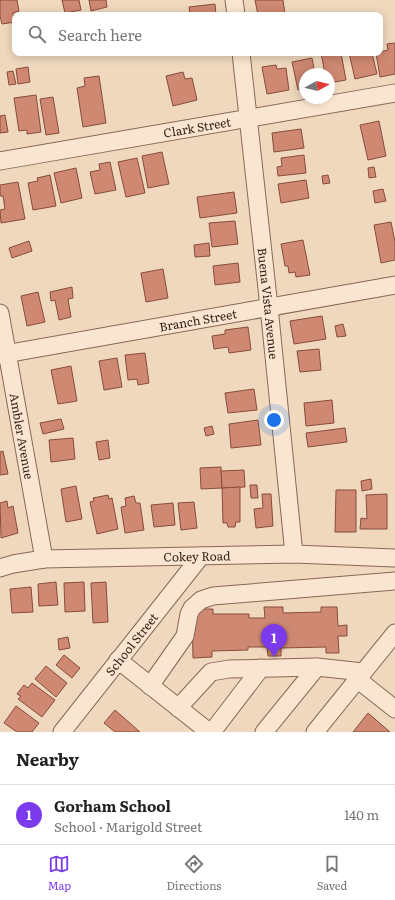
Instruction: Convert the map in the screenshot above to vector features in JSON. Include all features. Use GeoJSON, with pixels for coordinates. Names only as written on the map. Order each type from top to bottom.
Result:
{"type":"FeatureCollection","features":[{"type":"Feature","properties":{"kind":"street"},"geometry":{"type":"LineString","coordinates":[[234,0],[236,12]]}},
{"type":"Feature","properties":{"kind":"street","name":"Buena Vista Avenue"},"geometry":{"type":"LineString","coordinates":[[241,56],[294,554]]}},
{"type":"Feature","properties":{"kind":"street","name":"Clark Street"},"geometry":{"type":"LineString","coordinates":[[0,161],[395,93]]}},
{"type":"Feature","properties":{"kind":"street","name":"Branch Street"},"geometry":{"type":"LineString","coordinates":[[4,355],[395,285]]}},
{"type":"Feature","properties":{"kind":"street","name":"Ambler Avenue"},"geometry":{"type":"LineString","coordinates":[[0,313],[4,355],[44,559]]}},
{"type":"Feature","properties":{"kind":"street","name":"Cokey Road"},"geometry":{"type":"LineString","coordinates":[[0,568],[13,564],[44,559],[294,554],[395,558]]}},
{"type":"Feature","properties":{"kind":"street","name":"School Street"},"geometry":{"type":"LineString","coordinates":[[62,732],[201,556]]}},
{"type":"Feature","properties":{"kind":"street"},"geometry":{"type":"LineString","coordinates":[[150,686],[185,636],[189,614],[192,608],[201,600],[212,596],[395,581]]}},
{"type":"Feature","properties":{"kind":"street"},"geometry":{"type":"LineString","coordinates":[[315,732],[395,633]]}},
{"type":"Feature","properties":{"kind":"street"},"geometry":{"type":"LineString","coordinates":[[118,660],[209,732]]}},
{"type":"Feature","properties":{"kind":"street"},"geometry":{"type":"LineString","coordinates":[[178,708],[211,672],[229,669],[317,667],[360,676],[395,709]]}},
{"type":"Feature","properties":{"kind":"street"},"geometry":{"type":"LineString","coordinates":[[264,732],[317,667]]}},
{"type":"Feature","properties":{"kind":"street"},"geometry":{"type":"LineString","coordinates":[[212,732],[256,668]]}},
{"type":"Feature","properties":{"kind":"building"},"geometry":{"type":"Polygon","coordinates":[[[0,0],[17,0],[19,11],[12,12],[12,22],[2,24],[0,16],[0,0]]]}},
{"type":"Feature","properties":{"kind":"building"},"geometry":{"type":"Polygon","coordinates":[[[62,0],[79,0],[81,10],[65,12],[62,0]]]}},
{"type":"Feature","properties":{"kind":"building"},"geometry":{"type":"Polygon","coordinates":[[[89,0],[106,0],[107,7],[91,11],[89,0]]]}},
{"type":"Feature","properties":{"kind":"building"},"geometry":{"type":"Polygon","coordinates":[[[255,0],[283,0],[285,12],[257,12],[255,0]]]}},
{"type":"Feature","properties":{"kind":"building"},"geometry":{"type":"Polygon","coordinates":[[[215,4],[216,12],[190,12],[189,7],[215,4]]]}},
{"type":"Feature","properties":{"kind":"building"},"geometry":{"type":"Polygon","coordinates":[[[395,43],[395,74],[380,77],[376,56],[383,56],[383,51],[388,50],[387,44],[395,43]]]}},
{"type":"Feature","properties":{"kind":"building"},"geometry":{"type":"Polygon","coordinates":[[[322,56],[342,56],[346,80],[335,82],[335,68],[324,68],[322,56]]]}},
{"type":"Feature","properties":{"kind":"building"},"geometry":{"type":"Polygon","coordinates":[[[350,56],[373,56],[377,74],[355,79],[350,56]]]}},
{"type":"Feature","properties":{"kind":"building"},"geometry":{"type":"Polygon","coordinates":[[[312,58],[314,68],[299,68],[298,90],[292,62],[312,58]]]}},
{"type":"Feature","properties":{"kind":"building"},"geometry":{"type":"Polygon","coordinates":[[[276,65],[277,69],[286,68],[289,90],[267,94],[262,67],[276,65]]]}},
{"type":"Feature","properties":{"kind":"building"},"geometry":{"type":"Polygon","coordinates":[[[28,67],[30,82],[18,84],[16,69],[28,67]]]}},
{"type":"Feature","properties":{"kind":"building"},"geometry":{"type":"Polygon","coordinates":[[[13,71],[16,84],[9,85],[7,72],[13,71]]]}},
{"type":"Feature","properties":{"kind":"building"},"geometry":{"type":"Polygon","coordinates":[[[183,72],[185,79],[192,78],[197,100],[173,106],[166,76],[183,72]]]}},
{"type":"Feature","properties":{"kind":"building"},"geometry":{"type":"Polygon","coordinates":[[[99,76],[106,123],[83,127],[77,88],[85,86],[84,78],[99,76]]]}},
{"type":"Feature","properties":{"kind":"building"},"geometry":{"type":"Polygon","coordinates":[[[36,95],[41,132],[27,134],[27,130],[19,131],[14,98],[36,95]]]}},
{"type":"Feature","properties":{"kind":"building"},"geometry":{"type":"Polygon","coordinates":[[[53,97],[59,133],[46,135],[40,99],[53,97]]]}},
{"type":"Feature","properties":{"kind":"building"},"geometry":{"type":"Polygon","coordinates":[[[5,115],[8,132],[0,133],[0,116],[5,115]]]}},
{"type":"Feature","properties":{"kind":"building"},"geometry":{"type":"Polygon","coordinates":[[[379,121],[386,156],[368,160],[360,125],[379,121]]]}},
{"type":"Feature","properties":{"kind":"building"},"geometry":{"type":"Polygon","coordinates":[[[301,129],[304,148],[274,152],[272,133],[301,129]]]}},
{"type":"Feature","properties":{"kind":"building"},"geometry":{"type":"Polygon","coordinates":[[[162,152],[169,184],[148,188],[142,156],[162,152]]]}},
{"type":"Feature","properties":{"kind":"building"},"geometry":{"type":"Polygon","coordinates":[[[304,155],[306,173],[278,176],[277,167],[282,166],[281,158],[304,155]]]}},
{"type":"Feature","properties":{"kind":"building"},"geometry":{"type":"Polygon","coordinates":[[[137,158],[145,193],[126,197],[118,162],[137,158]]]}},
{"type":"Feature","properties":{"kind":"building"},"geometry":{"type":"Polygon","coordinates":[[[110,162],[116,190],[95,194],[90,172],[100,170],[99,164],[110,162]]]}},
{"type":"Feature","properties":{"kind":"building"},"geometry":{"type":"Polygon","coordinates":[[[374,167],[376,177],[369,178],[368,168],[374,167]]]}},
{"type":"Feature","properties":{"kind":"building"},"geometry":{"type":"Polygon","coordinates":[[[76,168],[82,198],[61,203],[54,173],[76,168]]]}},
{"type":"Feature","properties":{"kind":"building"},"geometry":{"type":"Polygon","coordinates":[[[50,175],[56,206],[33,210],[28,183],[38,181],[37,178],[50,175]]]}},
{"type":"Feature","properties":{"kind":"building"},"geometry":{"type":"Polygon","coordinates":[[[328,175],[330,183],[323,184],[322,176],[328,175]]]}},
{"type":"Feature","properties":{"kind":"building"},"geometry":{"type":"Polygon","coordinates":[[[306,180],[309,198],[281,203],[278,184],[306,180]]]}},
{"type":"Feature","properties":{"kind":"building"},"geometry":{"type":"Polygon","coordinates":[[[18,182],[25,219],[1,223],[0,210],[5,209],[3,196],[0,196],[0,185],[18,182]]]}},
{"type":"Feature","properties":{"kind":"building"},"geometry":{"type":"Polygon","coordinates":[[[383,189],[386,201],[375,203],[373,191],[383,189]]]}},
{"type":"Feature","properties":{"kind":"building"},"geometry":{"type":"Polygon","coordinates":[[[234,192],[237,213],[200,218],[197,197],[234,192]]]}},
{"type":"Feature","properties":{"kind":"building"},"geometry":{"type":"Polygon","coordinates":[[[235,221],[238,244],[212,247],[209,223],[235,221]]]}},
{"type":"Feature","properties":{"kind":"building"},"geometry":{"type":"Polygon","coordinates":[[[391,222],[395,242],[395,260],[381,263],[374,225],[391,222]]]}},
{"type":"Feature","properties":{"kind":"building"},"geometry":{"type":"Polygon","coordinates":[[[303,240],[310,275],[296,277],[295,272],[289,273],[288,266],[285,266],[281,244],[303,240]]]}},
{"type":"Feature","properties":{"kind":"building"},"geometry":{"type":"Polygon","coordinates":[[[29,241],[32,251],[12,258],[9,248],[29,241]]]}},
{"type":"Feature","properties":{"kind":"building"},"geometry":{"type":"Polygon","coordinates":[[[209,243],[210,256],[195,257],[194,245],[209,243]]]}},
{"type":"Feature","properties":{"kind":"building"},"geometry":{"type":"Polygon","coordinates":[[[238,263],[240,282],[215,285],[213,266],[238,263]]]}},
{"type":"Feature","properties":{"kind":"building"},"geometry":{"type":"Polygon","coordinates":[[[163,269],[168,298],[146,302],[141,273],[163,269]]]}},
{"type":"Feature","properties":{"kind":"building"},"geometry":{"type":"Polygon","coordinates":[[[72,287],[73,298],[68,299],[71,317],[59,320],[55,300],[51,301],[50,292],[72,287]]]}},
{"type":"Feature","properties":{"kind":"building"},"geometry":{"type":"Polygon","coordinates":[[[38,292],[45,322],[27,326],[21,296],[38,292]]]}},
{"type":"Feature","properties":{"kind":"building"},"geometry":{"type":"Polygon","coordinates":[[[322,316],[326,339],[294,344],[290,321],[322,316]]]}},
{"type":"Feature","properties":{"kind":"building"},"geometry":{"type":"Polygon","coordinates":[[[343,324],[346,336],[337,337],[335,326],[343,324]]]}},
{"type":"Feature","properties":{"kind":"building"},"geometry":{"type":"Polygon","coordinates":[[[248,327],[251,350],[229,353],[228,347],[214,349],[212,336],[225,334],[225,330],[248,327]]]}},
{"type":"Feature","properties":{"kind":"building"},"geometry":{"type":"Polygon","coordinates":[[[319,349],[321,370],[300,372],[297,351],[319,349]]]}},
{"type":"Feature","properties":{"kind":"building"},"geometry":{"type":"Polygon","coordinates":[[[145,353],[149,383],[138,385],[137,379],[128,380],[125,355],[145,353]]]}},
{"type":"Feature","properties":{"kind":"building"},"geometry":{"type":"Polygon","coordinates":[[[117,358],[122,387],[104,390],[99,361],[117,358]]]}},
{"type":"Feature","properties":{"kind":"building"},"geometry":{"type":"Polygon","coordinates":[[[71,366],[77,401],[58,404],[51,370],[71,366]]]}},
{"type":"Feature","properties":{"kind":"building"},"geometry":{"type":"Polygon","coordinates":[[[254,389],[257,410],[228,413],[225,393],[254,389]]]}},
{"type":"Feature","properties":{"kind":"building"},"geometry":{"type":"Polygon","coordinates":[[[332,400],[334,423],[306,426],[304,403],[332,400]]]}},
{"type":"Feature","properties":{"kind":"building"},"geometry":{"type":"Polygon","coordinates":[[[61,419],[64,429],[43,434],[40,423],[61,419]]]}},
{"type":"Feature","properties":{"kind":"building"},"geometry":{"type":"Polygon","coordinates":[[[258,420],[261,445],[231,448],[229,424],[258,420]]]}},
{"type":"Feature","properties":{"kind":"building"},"geometry":{"type":"Polygon","coordinates":[[[212,426],[214,434],[206,436],[204,428],[212,426]]]}},
{"type":"Feature","properties":{"kind":"building"},"geometry":{"type":"Polygon","coordinates":[[[345,428],[347,442],[308,447],[306,433],[345,428]]]}},
{"type":"Feature","properties":{"kind":"building"},"geometry":{"type":"Polygon","coordinates":[[[73,438],[75,459],[51,462],[49,440],[73,438]]]}},
{"type":"Feature","properties":{"kind":"building"},"geometry":{"type":"Polygon","coordinates":[[[108,440],[110,458],[99,460],[96,442],[108,440]]]}},
{"type":"Feature","properties":{"kind":"building"},"geometry":{"type":"Polygon","coordinates":[[[3,451],[8,474],[0,475],[0,452],[3,451]]]}},
{"type":"Feature","properties":{"kind":"building"},"geometry":{"type":"Polygon","coordinates":[[[221,467],[222,488],[201,489],[200,468],[221,467]]]}},
{"type":"Feature","properties":{"kind":"building"},"geometry":{"type":"Polygon","coordinates":[[[244,470],[245,487],[222,488],[221,471],[244,470]]]}},
{"type":"Feature","properties":{"kind":"building"},"geometry":{"type":"Polygon","coordinates":[[[371,479],[372,489],[362,491],[361,481],[371,479]]]}},
{"type":"Feature","properties":{"kind":"building"},"geometry":{"type":"Polygon","coordinates":[[[250,485],[257,485],[258,498],[251,498],[250,485]]]}},
{"type":"Feature","properties":{"kind":"building"},"geometry":{"type":"Polygon","coordinates":[[[76,486],[82,519],[66,522],[61,489],[76,486]]]}},
{"type":"Feature","properties":{"kind":"building"},"geometry":{"type":"Polygon","coordinates":[[[240,487],[240,522],[236,522],[235,527],[228,527],[227,523],[223,523],[222,488],[240,487]]]}},
{"type":"Feature","properties":{"kind":"building"},"geometry":{"type":"Polygon","coordinates":[[[336,490],[356,490],[356,532],[335,532],[336,490]]]}},
{"type":"Feature","properties":{"kind":"building"},"geometry":{"type":"Polygon","coordinates":[[[262,494],[271,494],[273,526],[256,528],[254,509],[263,508],[262,494]]]}},
{"type":"Feature","properties":{"kind":"building"},"geometry":{"type":"Polygon","coordinates":[[[387,494],[387,529],[360,529],[361,518],[367,519],[366,495],[387,494]]]}},
{"type":"Feature","properties":{"kind":"building"},"geometry":{"type":"Polygon","coordinates":[[[108,495],[109,499],[112,498],[118,529],[97,534],[90,502],[94,501],[93,498],[108,495]]]}},
{"type":"Feature","properties":{"kind":"building"},"geometry":{"type":"Polygon","coordinates":[[[134,496],[136,503],[140,503],[144,530],[125,533],[121,507],[126,506],[125,498],[134,496]]]}},
{"type":"Feature","properties":{"kind":"building"},"geometry":{"type":"Polygon","coordinates":[[[7,501],[8,508],[13,506],[18,533],[1,538],[0,503],[7,501]]]}},
{"type":"Feature","properties":{"kind":"building"},"geometry":{"type":"Polygon","coordinates":[[[194,502],[197,528],[181,530],[178,503],[194,502]]]}},
{"type":"Feature","properties":{"kind":"building"},"geometry":{"type":"Polygon","coordinates":[[[173,503],[175,525],[154,527],[151,505],[173,503]]]}},
{"type":"Feature","properties":{"kind":"building"},"geometry":{"type":"Polygon","coordinates":[[[56,582],[58,605],[39,606],[38,584],[56,582]]]}},
{"type":"Feature","properties":{"kind":"building"},"geometry":{"type":"Polygon","coordinates":[[[84,582],[85,611],[65,612],[64,583],[84,582]]]}},
{"type":"Feature","properties":{"kind":"building"},"geometry":{"type":"Polygon","coordinates":[[[106,582],[108,622],[93,623],[91,583],[106,582]]]}},
{"type":"Feature","properties":{"kind":"building"},"geometry":{"type":"Polygon","coordinates":[[[31,587],[33,612],[12,613],[10,589],[31,587]]]}},
{"type":"Feature","properties":{"kind":"building"},"geometry":{"type":"Polygon","coordinates":[[[264,607],[283,607],[283,613],[321,612],[321,607],[337,607],[338,626],[347,625],[347,636],[338,636],[339,653],[326,653],[326,647],[281,648],[281,656],[268,656],[267,647],[248,647],[248,650],[212,651],[212,657],[193,658],[192,609],[213,609],[213,614],[249,614],[249,618],[265,618],[264,607]]]}},
{"type":"Feature","properties":{"kind":"building"},"geometry":{"type":"Polygon","coordinates":[[[68,637],[70,648],[59,650],[58,639],[68,637]]]}},
{"type":"Feature","properties":{"kind":"building"},"geometry":{"type":"Polygon","coordinates":[[[64,655],[80,668],[72,678],[56,665],[64,655]]]}},
{"type":"Feature","properties":{"kind":"building"},"geometry":{"type":"Polygon","coordinates":[[[46,666],[67,683],[56,697],[35,679],[46,666]]]}},
{"type":"Feature","properties":{"kind":"building"},"geometry":{"type":"Polygon","coordinates":[[[32,683],[55,700],[42,717],[18,699],[21,696],[17,694],[24,685],[28,688],[32,683]]]}},
{"type":"Feature","properties":{"kind":"building"},"geometry":{"type":"Polygon","coordinates":[[[16,706],[39,723],[32,732],[17,732],[4,723],[16,706]]]}},
{"type":"Feature","properties":{"kind":"building"},"geometry":{"type":"Polygon","coordinates":[[[115,710],[140,732],[115,732],[104,723],[115,710]]]}},
{"type":"Feature","properties":{"kind":"building"},"geometry":{"type":"Polygon","coordinates":[[[368,713],[390,732],[353,732],[368,713]]]}},
{"type":"Feature","properties":{"kind":"place","name":"Gorham School"},"geometry":{"type":"Point","coordinates":[274,657]}}]}
